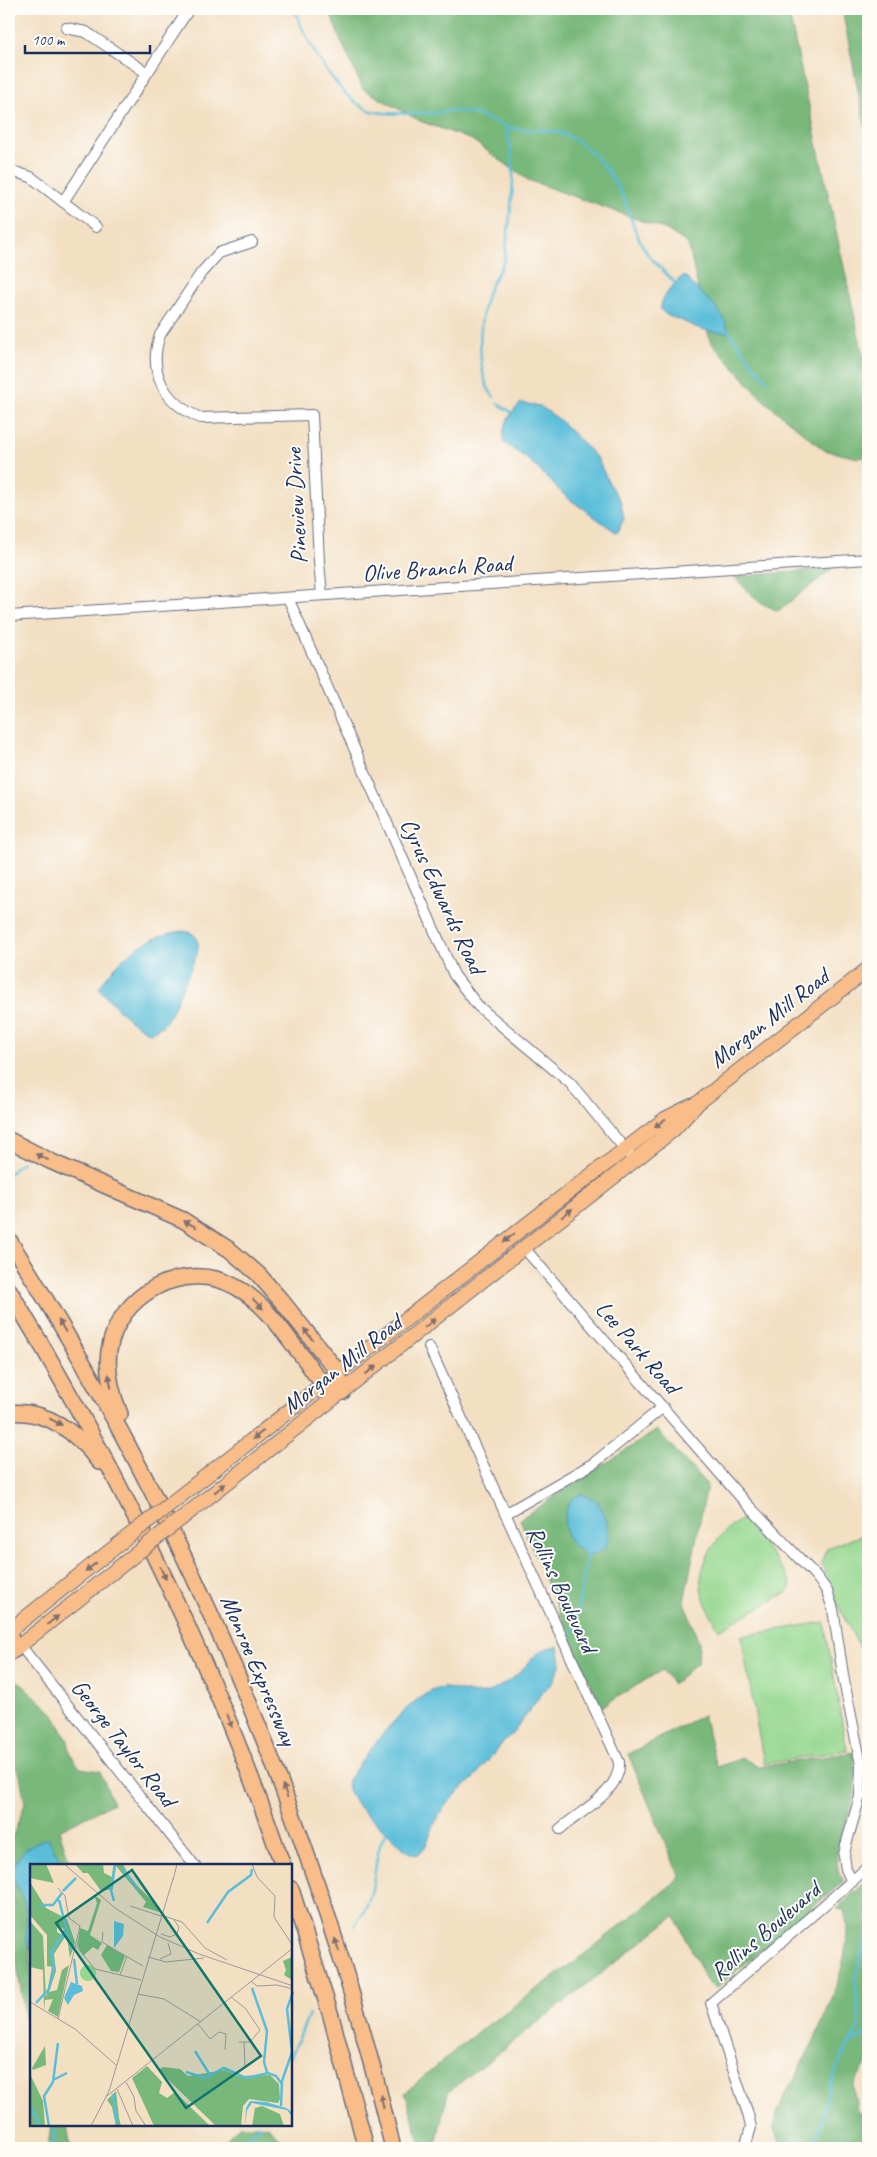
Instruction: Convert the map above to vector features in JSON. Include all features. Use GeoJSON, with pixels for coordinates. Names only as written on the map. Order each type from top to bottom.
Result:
{"type":"FeatureCollection","features":[{"type":"Feature","properties":{"kind":"highway"},"geometry":{"type":"LineString","coordinates":[[9,1140],[50,1161],[166,1212],[215,1239],[244,1262],[271,1289],[338,1372],[342,1392]]}},
{"type":"Feature","properties":{"kind":"highway","name":"Monroe Expressway"},"geometry":{"type":"LineString","coordinates":[[9,1240],[66,1334],[144,1476],[219,1631],[288,1800],[340,1954],[372,2064],[393,2148]]}},
{"type":"Feature","properties":{"kind":"highway"},"geometry":{"type":"LineString","coordinates":[[144,1476],[115,1400],[109,1380],[108,1361],[111,1342],[118,1323],[137,1298],[155,1286],[176,1279],[196,1277],[217,1279],[236,1287],[253,1298],[270,1316],[323,1384],[342,1392]]}},
{"type":"Feature","properties":{"kind":"highway","name":"Monroe Expressway"},"geometry":{"type":"LineString","coordinates":[[9,1290],[72,1397],[134,1514],[171,1590],[218,1694],[260,1800],[282,1864]]}},
{"type":"Feature","properties":{"kind":"highway"},"geometry":{"type":"LineString","coordinates":[[9,1413],[40,1416],[57,1423],[72,1433],[93,1454],[134,1514]]}},
{"type":"Feature","properties":{"kind":"highway"},"geometry":{"type":"LineString","coordinates":[[9,1631],[13,1649]]}},
{"type":"Feature","properties":{"kind":"highway"},"geometry":{"type":"LineString","coordinates":[[292,1892],[331,2016],[366,2148]]}},
{"type":"Feature","properties":{"kind":"main road","name":"Morgan Mill Road"},"geometry":{"type":"LineString","coordinates":[[13,1649],[524,1248],[630,1155],[665,1119],[698,1103],[868,969]]}},
{"type":"Feature","properties":{"kind":"main road","name":"Morgan Mill Road"},"geometry":{"type":"LineString","coordinates":[[9,1631],[548,1208],[630,1155]]}},
{"type":"Feature","properties":{"kind":"street"},"geometry":{"type":"LineString","coordinates":[[63,202],[189,9]]}},
{"type":"Feature","properties":{"kind":"street"},"geometry":{"type":"LineString","coordinates":[[66,28],[86,32],[147,73]]}},
{"type":"Feature","properties":{"kind":"street"},"geometry":{"type":"LineString","coordinates":[[9,170],[31,177],[96,228]]}},
{"type":"Feature","properties":{"kind":"street","name":"Pineview Drive"},"geometry":{"type":"LineString","coordinates":[[252,242],[219,253],[201,273],[160,335],[156,346],[155,363],[164,388],[176,404],[189,413],[201,418],[312,415],[318,562],[322,595]]}},
{"type":"Feature","properties":{"kind":"street","name":"Olive Branch Road"},"geometry":{"type":"LineString","coordinates":[[9,616],[868,559]]}},
{"type":"Feature","properties":{"kind":"street","name":"Cyrus Edwards Road"},"geometry":{"type":"LineString","coordinates":[[288,598],[454,975],[478,1006],[570,1083],[630,1155]]}},
{"type":"Feature","properties":{"kind":"street","name":"Lee Park Road"},"geometry":{"type":"LineString","coordinates":[[524,1248],[758,1517],[816,1576],[831,1600],[858,1749],[862,1782],[858,1809],[847,1840],[844,1856],[846,1869],[852,1882]]}},
{"type":"Feature","properties":{"kind":"street","name":"Rollins Boulevard"},"geometry":{"type":"LineString","coordinates":[[429,1346],[620,1762],[618,1777],[610,1789],[560,1829]]}},
{"type":"Feature","properties":{"kind":"street"},"geometry":{"type":"LineString","coordinates":[[505,1514],[594,1463],[663,1407]]}},
{"type":"Feature","properties":{"kind":"street","name":"George Taylor Road"},"geometry":{"type":"LineString","coordinates":[[13,1649],[193,1864]]}},
{"type":"Feature","properties":{"kind":"street","name":"Rollins Boulevard"},"geometry":{"type":"LineString","coordinates":[[745,2148],[751,2127],[748,2114],[711,2003],[868,1867]]}},
{"type":"Feature","properties":{"kind":"green space"},"geometry":{"type":"Polygon","coordinates":[[[329,9],[788,9],[868,378],[868,457],[858,458],[824,450],[763,400],[710,341],[688,244],[667,230],[528,180],[472,140],[420,121],[363,89],[329,9]]]}},
{"type":"Feature","properties":{"kind":"green space"},"geometry":{"type":"Polygon","coordinates":[[[842,9],[868,9],[868,141],[842,9]]]}},
{"type":"Feature","properties":{"kind":"green space"},"geometry":{"type":"Polygon","coordinates":[[[833,568],[778,611],[759,602],[734,577],[833,568]]]}},
{"type":"Feature","properties":{"kind":"green space"},"geometry":{"type":"Polygon","coordinates":[[[657,1430],[707,1485],[684,1602],[699,1642],[698,1662],[673,1684],[662,1670],[600,1708],[520,1519],[657,1430]]]}},
{"type":"Feature","properties":{"kind":"green space"},"geometry":{"type":"Polygon","coordinates":[[[742,1519],[777,1561],[791,1583],[789,1591],[719,1630],[708,1609],[701,1586],[703,1566],[712,1547],[726,1531],[742,1519]]]}},
{"type":"Feature","properties":{"kind":"green space"},"geometry":{"type":"Polygon","coordinates":[[[868,1533],[868,1663],[836,1602],[821,1563],[827,1548],[868,1533]]]}},
{"type":"Feature","properties":{"kind":"green space"},"geometry":{"type":"Polygon","coordinates":[[[824,1622],[847,1750],[764,1764],[741,1636],[824,1622]]]}},
{"type":"Feature","properties":{"kind":"green space"},"geometry":{"type":"Polygon","coordinates":[[[16,1679],[53,1713],[68,1741],[71,1755],[80,1768],[100,1771],[113,1803],[59,1830],[70,1864],[30,1864],[30,2030],[26,2021],[9,1916],[9,1846],[25,1804],[20,1775],[9,1753],[9,1688],[16,1679]]]}},
{"type":"Feature","properties":{"kind":"green space"},"geometry":{"type":"Polygon","coordinates":[[[703,1715],[717,1767],[742,1758],[760,1767],[854,1752],[855,1791],[853,1803],[840,1837],[837,1859],[844,1881],[716,1988],[707,1982],[675,1916],[448,2092],[435,2148],[422,2148],[405,2093],[466,2041],[586,1953],[680,1878],[628,1754],[703,1715]]]}},
{"type":"Feature","properties":{"kind":"green space"},"geometry":{"type":"Polygon","coordinates":[[[868,1880],[868,2061],[853,2085],[857,2110],[868,2119],[868,2148],[783,2148],[775,2130],[778,2112],[826,2013],[842,1968],[847,1927],[844,1910],[836,1909],[868,1880]]]}},
{"type":"Feature","properties":{"kind":"green space"},"geometry":{"type":"Polygon","coordinates":[[[51,2127],[67,2127],[71,2148],[48,2148],[51,2127]]]}},
{"type":"Feature","properties":{"kind":"green space"},"geometry":{"type":"Polygon","coordinates":[[[238,2127],[268,2127],[291,2148],[218,2148],[238,2127]]]}},
{"type":"Feature","properties":{"kind":"water"},"geometry":{"type":"Polygon","coordinates":[[[683,276],[717,309],[726,323],[729,332],[715,332],[698,328],[669,316],[660,309],[668,291],[683,276]]]}},
{"type":"Feature","properties":{"kind":"water"},"geometry":{"type":"Polygon","coordinates":[[[521,403],[540,406],[560,420],[597,458],[621,502],[624,519],[617,533],[565,496],[530,461],[504,443],[503,437],[507,421],[521,403]]]}},
{"type":"Feature","properties":{"kind":"water"},"geometry":{"type":"Polygon","coordinates":[[[183,931],[192,933],[197,938],[197,954],[171,1014],[162,1026],[150,1033],[129,1019],[99,988],[115,967],[135,950],[157,937],[183,931]]]}},
{"type":"Feature","properties":{"kind":"water"},"geometry":{"type":"Polygon","coordinates":[[[581,1494],[592,1498],[601,1507],[608,1531],[605,1547],[587,1557],[570,1541],[565,1529],[567,1508],[575,1497],[581,1494]]]}},
{"type":"Feature","properties":{"kind":"water"},"geometry":{"type":"Polygon","coordinates":[[[558,1646],[561,1663],[553,1682],[542,1693],[513,1733],[504,1741],[473,1779],[446,1804],[434,1825],[425,1848],[419,1855],[404,1849],[356,1804],[348,1788],[348,1780],[391,1725],[419,1699],[432,1691],[445,1688],[477,1694],[490,1691],[517,1675],[540,1652],[558,1646]]]}},
{"type":"Feature","properties":{"kind":"water"},"geometry":{"type":"Polygon","coordinates":[[[48,1838],[60,1864],[30,1864],[30,1949],[27,1942],[25,1904],[14,1878],[13,1867],[27,1848],[48,1838]]]}},
{"type":"Feature","properties":{"kind":"waterway"},"geometry":{"type":"LineString","coordinates":[[295,9],[307,37],[326,70],[350,98],[363,107],[376,112],[390,113],[452,111],[471,113],[516,129],[550,131],[563,134],[577,141],[600,162],[613,179],[623,197],[644,249],[675,283]]}},
{"type":"Feature","properties":{"kind":"waterway"},"geometry":{"type":"LineString","coordinates":[[494,397],[483,373],[480,341],[481,324],[487,294],[504,260],[510,218],[513,167],[506,127]]}},
{"type":"Feature","properties":{"kind":"waterway"},"geometry":{"type":"LineString","coordinates":[[728,330],[767,380]]}},
{"type":"Feature","properties":{"kind":"waterway"},"geometry":{"type":"LineString","coordinates":[[497,403],[511,412]]}},
{"type":"Feature","properties":{"kind":"waterway"},"geometry":{"type":"LineString","coordinates":[[9,1174],[22,1162]]}},
{"type":"Feature","properties":{"kind":"waterway"},"geometry":{"type":"LineString","coordinates":[[569,1634],[575,1627],[587,1557]]}},
{"type":"Feature","properties":{"kind":"waterway"},"geometry":{"type":"LineString","coordinates":[[354,1926],[364,1912],[368,1902],[377,1856],[388,1830]]}},
{"type":"Feature","properties":{"kind":"waterway"},"geometry":{"type":"LineString","coordinates":[[812,2148],[822,2122],[827,2096],[837,2066],[860,2025],[855,1978],[868,1930]]}},
{"type":"Feature","properties":{"kind":"waterway"},"geometry":{"type":"LineString","coordinates":[[292,2055],[309,2014]]}},
{"type":"Feature","properties":{"kind":"waterway"},"geometry":{"type":"LineString","coordinates":[[852,2042],[868,2033]]}},
{"type":"Feature","properties":{"kind":"waterway"},"geometry":{"type":"LineString","coordinates":[[53,2148],[54,2127]]}},
{"type":"Feature","properties":{"kind":"waterway"},"geometry":{"type":"LineString","coordinates":[[237,2148],[258,2127]]}}]}
